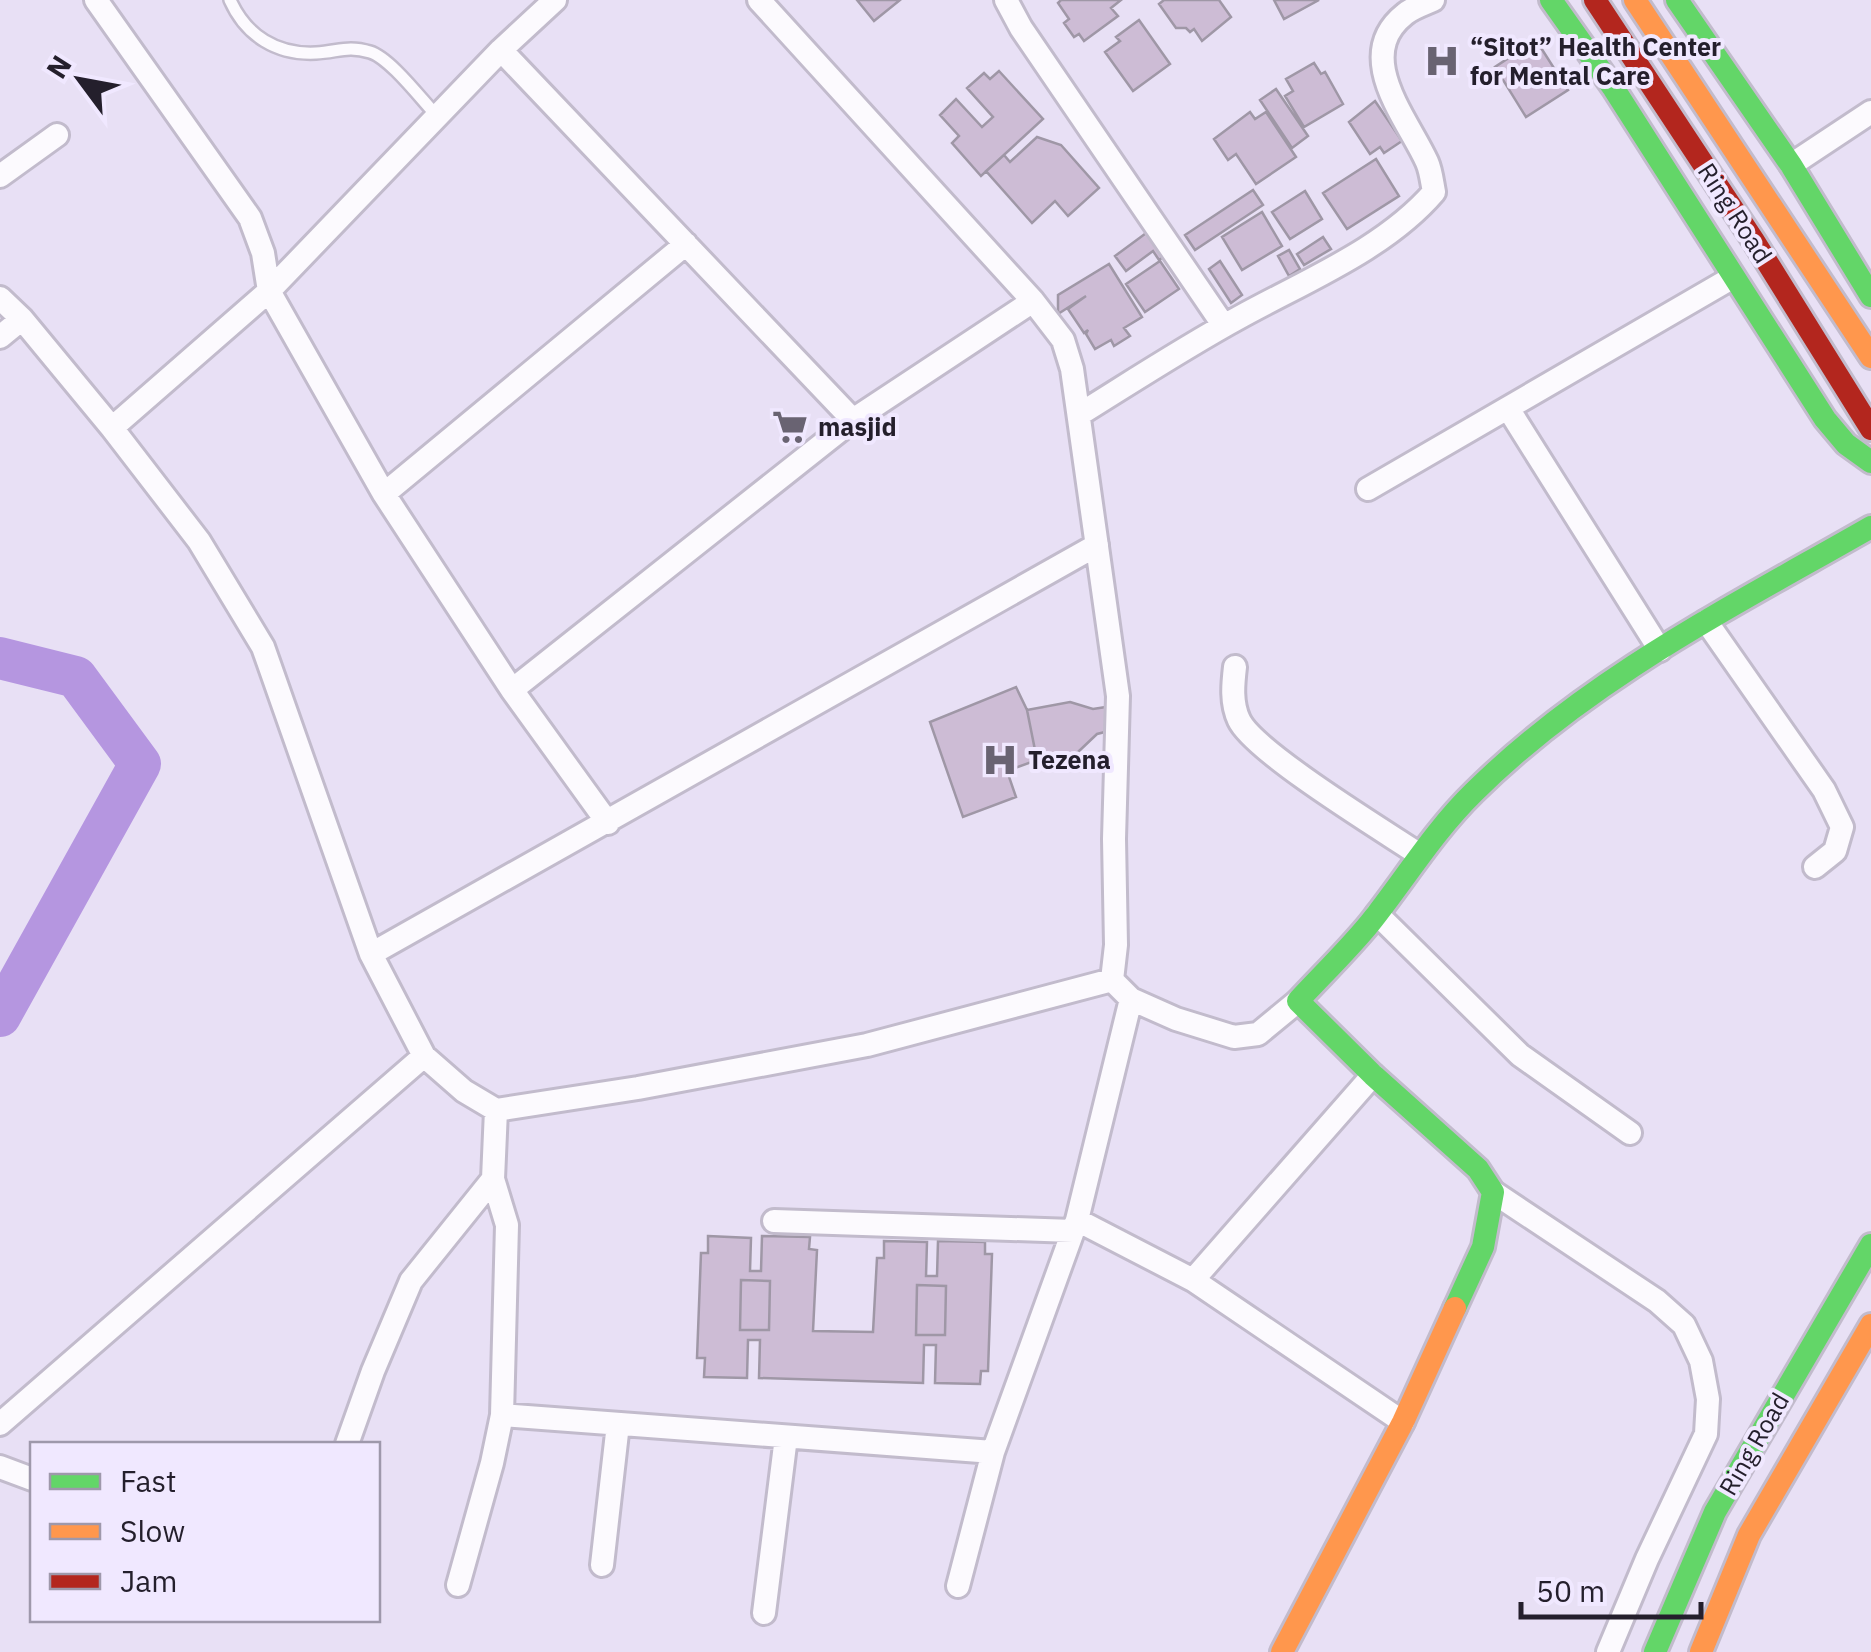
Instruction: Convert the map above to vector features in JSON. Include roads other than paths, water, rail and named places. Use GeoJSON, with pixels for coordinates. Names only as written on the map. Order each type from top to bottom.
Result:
{"type":"FeatureCollection","features":[{"type":"Feature","properties":{"kind":"main road"},"geometry":{"type":"LineString","coordinates":[[1551,0],[1659,162],[1730,279],[1853,454],[1871,462]]}},
{"type":"Feature","properties":{"kind":"main road","name":"Ring Road"},"geometry":{"type":"LineString","coordinates":[[1594,0],[1754,241],[1871,429]]}},
{"type":"Feature","properties":{"kind":"main road","name":"Ring Road"},"geometry":{"type":"LineString","coordinates":[[1635,0],[1871,357]]}},
{"type":"Feature","properties":{"kind":"main road"},"geometry":{"type":"LineString","coordinates":[[1677,0],[1791,164],[1871,296]]}},
{"type":"Feature","properties":{"kind":"main road"},"geometry":{"type":"LineString","coordinates":[[1282,1652],[1403,1422],[1483,1247],[1493,1192],[1478,1169],[1298,1001],[1377,914],[1420,855],[1474,792],[1561,716],[1706,621],[1871,527]]}},
{"type":"Feature","properties":{"kind":"main road","name":"Ring Road"},"geometry":{"type":"LineString","coordinates":[[1655,1652],[1716,1512],[1871,1245]]}},
{"type":"Feature","properties":{"kind":"main road","name":"Ring Road"},"geometry":{"type":"LineString","coordinates":[[1701,1652],[1749,1535],[1871,1326]]}},
{"type":"Feature","properties":{"kind":"street"},"geometry":{"type":"LineString","coordinates":[[96,0],[250,218],[263,253],[269,291],[384,494],[512,690],[608,823]]}},
{"type":"Feature","properties":{"kind":"street"},"geometry":{"type":"LineString","coordinates":[[112,428],[269,291],[501,50],[555,0]]}},
{"type":"Feature","properties":{"kind":"street"},"geometry":{"type":"LineString","coordinates":[[760,0],[1033,301],[1063,340],[1080,414],[1118,696],[1116,945],[1112,980]]}},
{"type":"Feature","properties":{"kind":"street"},"geometry":{"type":"LineString","coordinates":[[1006,0],[1021,28],[1224,326]]}},
{"type":"Feature","properties":{"kind":"street"},"geometry":{"type":"LineString","coordinates":[[1080,414],[1224,326],[1374,243],[1416,213],[1434,192],[1428,166],[1390,92],[1381,63],[1385,38],[1404,14],[1433,0]]}},
{"type":"Feature","properties":{"kind":"street"},"geometry":{"type":"LineString","coordinates":[[501,50],[852,420]]}},
{"type":"Feature","properties":{"kind":"street"},"geometry":{"type":"LineString","coordinates":[[1791,164],[1871,112]]}},
{"type":"Feature","properties":{"kind":"street"},"geometry":{"type":"LineString","coordinates":[[0,176],[56,135]]}},
{"type":"Feature","properties":{"kind":"street"},"geometry":{"type":"LineString","coordinates":[[384,494],[686,244]]}},
{"type":"Feature","properties":{"kind":"street"},"geometry":{"type":"LineString","coordinates":[[1368,490],[1730,279]]}},
{"type":"Feature","properties":{"kind":"street"},"geometry":{"type":"LineString","coordinates":[[0,298],[112,428],[199,541],[263,647],[370,954],[424,1056],[464,1092],[496,1110],[638,1088],[867,1045],[1112,980]]}},
{"type":"Feature","properties":{"kind":"street"},"geometry":{"type":"LineString","coordinates":[[512,690],[852,420],[1033,301]]}},
{"type":"Feature","properties":{"kind":"street"},"geometry":{"type":"LineString","coordinates":[[0,337],[22,319]]}},
{"type":"Feature","properties":{"kind":"street"},"geometry":{"type":"LineString","coordinates":[[1509,410],[1660,650]]}},
{"type":"Feature","properties":{"kind":"street"},"geometry":{"type":"LineString","coordinates":[[370,954],[1096,545]]}},
{"type":"Feature","properties":{"kind":"street"},"geometry":{"type":"LineString","coordinates":[[1706,621],[1824,790],[1842,827],[1835,850],[1815,867]]}},
{"type":"Feature","properties":{"kind":"street"},"geometry":{"type":"LineString","coordinates":[[1234,666],[1232,692],[1240,722],[1266,750],[1420,855]]}},
{"type":"Feature","properties":{"kind":"street"},"geometry":{"type":"LineString","coordinates":[[1377,914],[1520,1055],[1630,1133]]}},
{"type":"Feature","properties":{"kind":"street"},"geometry":{"type":"LineString","coordinates":[[1112,980],[1131,998],[1176,1019],[1234,1038],[1258,1034],[1298,1001]]}},
{"type":"Feature","properties":{"kind":"street"},"geometry":{"type":"LineString","coordinates":[[958,1586],[993,1452],[1075,1226],[1131,998]]}},
{"type":"Feature","properties":{"kind":"street"},"geometry":{"type":"LineString","coordinates":[[0,1424],[424,1056]]}},
{"type":"Feature","properties":{"kind":"street"},"geometry":{"type":"LineString","coordinates":[[1193,1280],[1373,1075]]}},
{"type":"Feature","properties":{"kind":"street"},"geometry":{"type":"LineString","coordinates":[[458,1585],[502,1415],[507,1225],[492,1178],[496,1110]]}},
{"type":"Feature","properties":{"kind":"street"},"geometry":{"type":"LineString","coordinates":[[348,1442],[411,1281],[492,1178]]}},
{"type":"Feature","properties":{"kind":"street"},"geometry":{"type":"LineString","coordinates":[[1493,1192],[1657,1300],[1684,1325],[1701,1361],[1708,1399],[1706,1434],[1646,1559],[1608,1652]]}},
{"type":"Feature","properties":{"kind":"street"},"geometry":{"type":"LineString","coordinates":[[774,1221],[1075,1226],[1193,1280],[1403,1422]]}},
{"type":"Feature","properties":{"kind":"street"},"geometry":{"type":"LineString","coordinates":[[502,1415],[993,1452]]}},
{"type":"Feature","properties":{"kind":"street"},"geometry":{"type":"LineString","coordinates":[[602,1564],[618,1424]]}},
{"type":"Feature","properties":{"kind":"street"},"geometry":{"type":"LineString","coordinates":[[764,1613],[786,1438]]}},
{"type":"Feature","properties":{"kind":"street"},"geometry":{"type":"LineString","coordinates":[[0,1467],[30,1478]]}},
{"type":"Feature","properties":{"kind":"lane"},"geometry":{"type":"LineString","coordinates":[[230,0],[238,17],[263,42],[286,52],[318,53],[347,47],[374,53],[437,116]]}},
{"type":"Feature","properties":{"kind":"waterway"},"geometry":{"type":"LineString","coordinates":[[0,658],[76,677],[140,764],[0,1016]]}},
{"type":"Feature","properties":{"kind":"place","name":"“Sitot” Health Center for Mental Care"},"geometry":{"type":"Point","coordinates":[1442,61]}},
{"type":"Feature","properties":{"kind":"place","name":"masjid"},"geometry":{"type":"Point","coordinates":[790,427]}},
{"type":"Feature","properties":{"kind":"place","name":"Tezena"},"geometry":{"type":"Point","coordinates":[1000,760]}}]}
